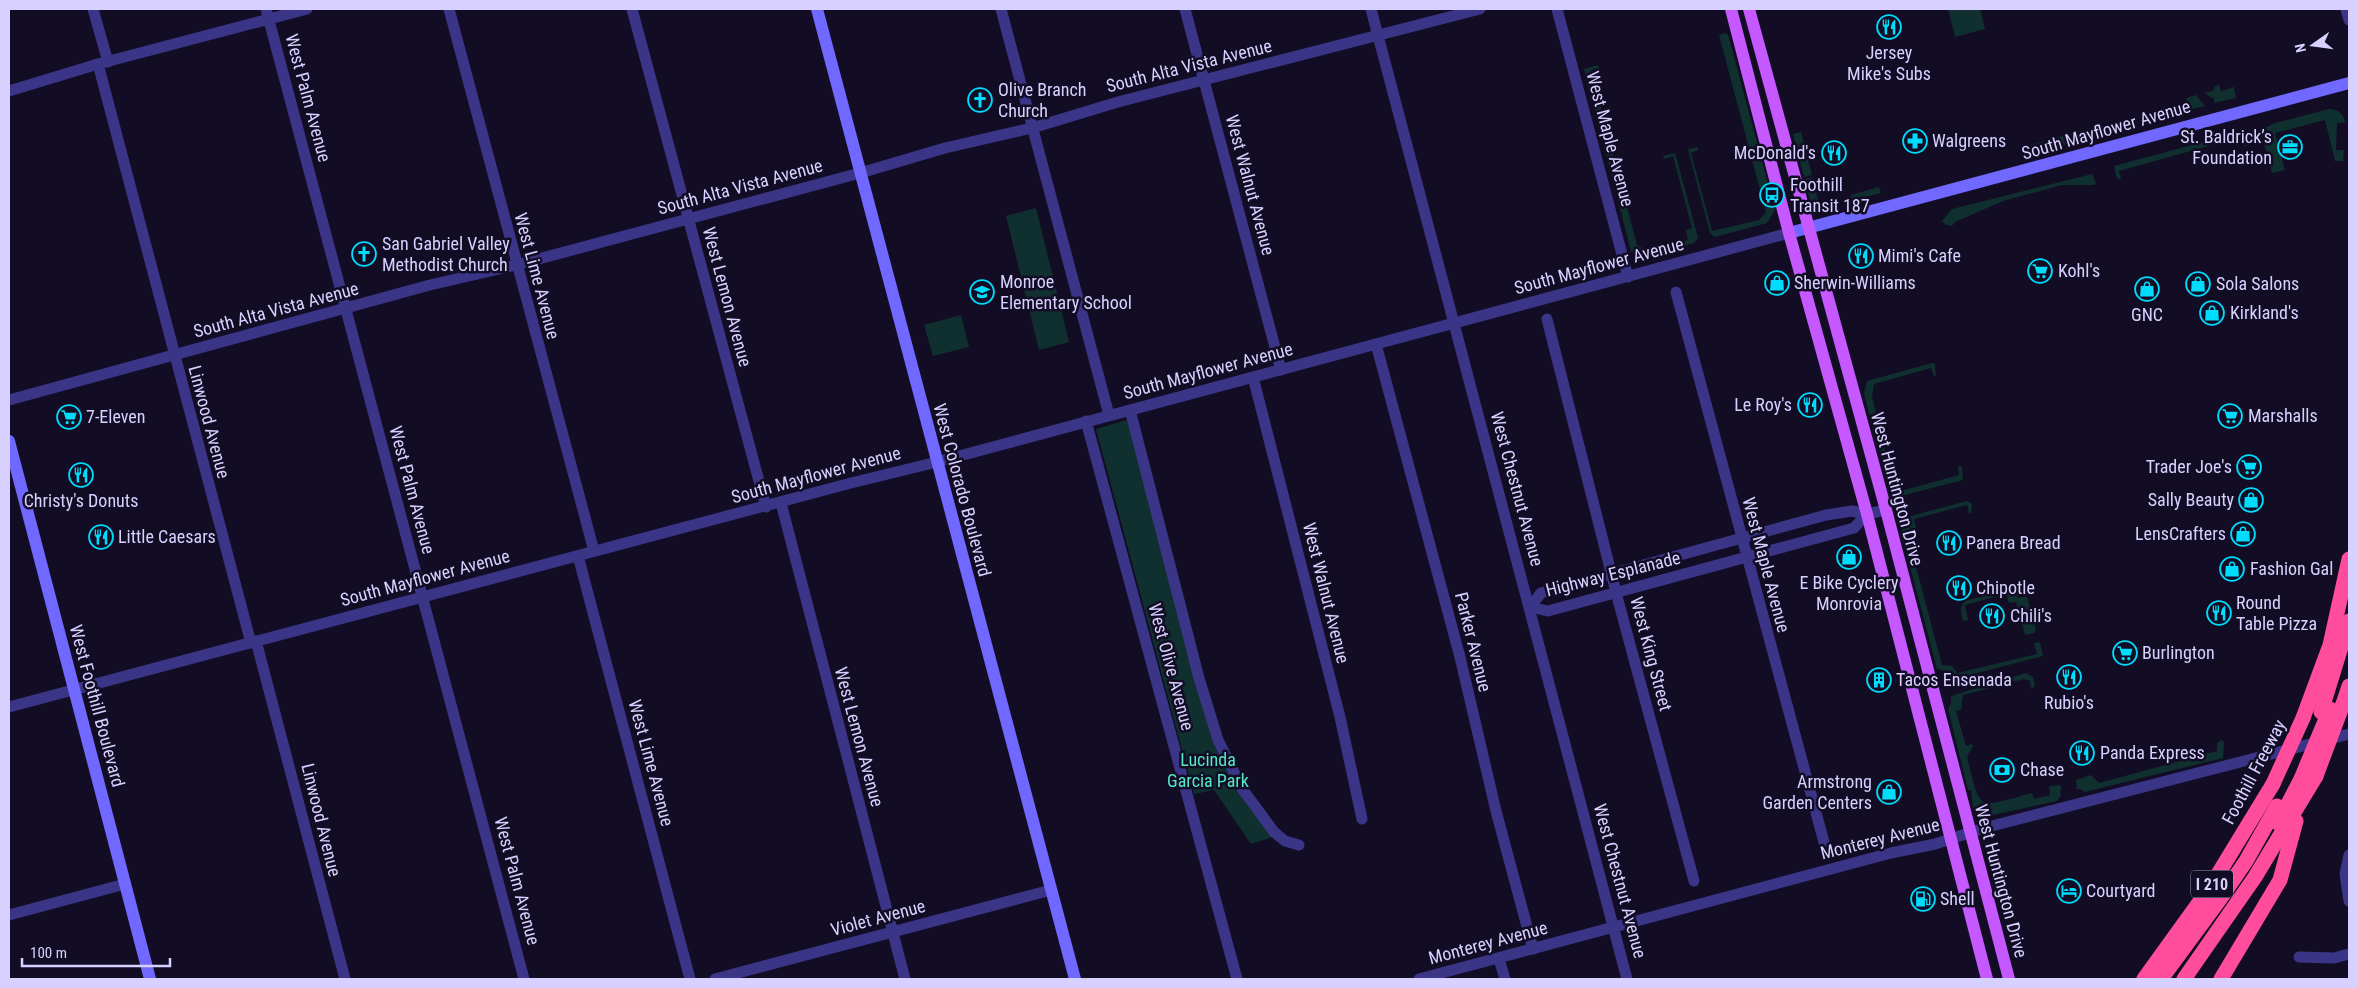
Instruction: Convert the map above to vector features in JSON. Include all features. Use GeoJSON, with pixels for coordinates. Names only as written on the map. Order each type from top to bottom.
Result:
{"type":"FeatureCollection","features":[{"type":"Feature","properties":{"kind":"highway","name":"Foothill Freeway"},"geometry":{"type":"LineString","coordinates":[[2144,979],[2209,889],[2273,784],[2303,718],[2330,645],[2349,559]]}},
{"type":"Feature","properties":{"kind":"highway"},"geometry":{"type":"LineString","coordinates":[[2332,708],[2349,621]]}},
{"type":"Feature","properties":{"kind":"highway"},"geometry":{"type":"LineString","coordinates":[[2172,979],[2245,876],[2302,779],[2332,708],[2349,650]]}},
{"type":"Feature","properties":{"kind":"highway","name":"I 210"},"geometry":{"type":"LineString","coordinates":[[2184,979],[2255,878],[2301,804],[2302,779],[2332,708],[2349,686]]}},
{"type":"Feature","properties":{"kind":"highway"},"geometry":{"type":"LineString","coordinates":[[2161,979],[2302,779]]}},
{"type":"Feature","properties":{"kind":"highway"},"geometry":{"type":"LineString","coordinates":[[2221,979],[2280,880],[2301,804]]}},
{"type":"Feature","properties":{"kind":"main road","name":"West Huntington Drive"},"geometry":{"type":"LineString","coordinates":[[1731,9],[1789,233],[1867,514],[1987,979]]}},
{"type":"Feature","properties":{"kind":"main road"},"geometry":{"type":"LineString","coordinates":[[1740,9],[1750,46],[1760,50]]}},
{"type":"Feature","properties":{"kind":"main road","name":"West Huntington Drive"},"geometry":{"type":"LineString","coordinates":[[1749,9],[1886,510],[2009,979]]}},
{"type":"Feature","properties":{"kind":"street","name":"Linwood Avenue"},"geometry":{"type":"LineString","coordinates":[[93,9],[103,63],[174,355],[344,979]]}},
{"type":"Feature","properties":{"kind":"street"},"geometry":{"type":"LineString","coordinates":[[9,91],[268,14],[307,9]]}},
{"type":"Feature","properties":{"kind":"street","name":"West Lime Avenue"},"geometry":{"type":"LineString","coordinates":[[449,9],[594,551]]}},
{"type":"Feature","properties":{"kind":"street","name":"West Lemon Avenue"},"geometry":{"type":"LineString","coordinates":[[632,9],[766,507]]}},
{"type":"Feature","properties":{"kind":"street","name":"West Colorado Boulevard"},"geometry":{"type":"LineString","coordinates":[[816,9],[1075,979]]}},
{"type":"Feature","properties":{"kind":"street"},"geometry":{"type":"LineString","coordinates":[[1001,9],[1109,415]]}},
{"type":"Feature","properties":{"kind":"street","name":"West Walnut Avenue"},"geometry":{"type":"LineString","coordinates":[[1185,9],[1281,370]]}},
{"type":"Feature","properties":{"kind":"street","name":"West Chestnut Avenue"},"geometry":{"type":"LineString","coordinates":[[1372,9],[1628,979]]}},
{"type":"Feature","properties":{"kind":"street","name":"South Alta Vista Avenue"},"geometry":{"type":"LineString","coordinates":[[9,400],[430,285],[516,265],[860,173],[946,148],[1032,128],[1118,102],[1480,9]]}},
{"type":"Feature","properties":{"kind":"street","name":"West Maple Avenue"},"geometry":{"type":"LineString","coordinates":[[1557,9],[1628,277]]}},
{"type":"Feature","properties":{"kind":"street"},"geometry":{"type":"LineString","coordinates":[[2346,9],[2349,20]]}},
{"type":"Feature","properties":{"kind":"street","name":"West Palm Avenue"},"geometry":{"type":"LineString","coordinates":[[268,14],[524,979]]}},
{"type":"Feature","properties":{"kind":"street","name":"South Mayflower Avenue"},"geometry":{"type":"LineString","coordinates":[[9,707],[1455,324],[2349,83]]}},
{"type":"Feature","properties":{"kind":"street","name":"West Maple Avenue"},"geometry":{"type":"LineString","coordinates":[[1676,292],[1825,846]]}},
{"type":"Feature","properties":{"kind":"street","name":"West King Street"},"geometry":{"type":"LineString","coordinates":[[1547,319],[1611,574],[1694,881]]}},
{"type":"Feature","properties":{"kind":"street","name":"Parker Avenue"},"geometry":{"type":"LineString","coordinates":[[1376,344],[1460,657],[1496,811],[1533,949]]}},
{"type":"Feature","properties":{"kind":"street","name":"West Walnut Avenue"},"geometry":{"type":"LineString","coordinates":[[1253,377],[1340,717],[1362,819]]}},
{"type":"Feature","properties":{"kind":"street","name":"West Olive Avenue"},"geometry":{"type":"LineString","coordinates":[[1130,410],[1218,740],[1233,772],[1274,832],[1285,841],[1299,845]]}},
{"type":"Feature","properties":{"kind":"street","name":"West Olive Avenue"},"geometry":{"type":"LineString","coordinates":[[1086,422],[1237,979]]}},
{"type":"Feature","properties":{"kind":"street","name":"West Foothill Boulevard"},"geometry":{"type":"LineString","coordinates":[[9,441],[150,979]]}},
{"type":"Feature","properties":{"kind":"street","name":"West Lemon Avenue"},"geometry":{"type":"LineString","coordinates":[[781,503],[905,979]]}},
{"type":"Feature","properties":{"kind":"street","name":"Highway Esplanade"},"geometry":{"type":"LineString","coordinates":[[1867,514],[1854,528],[1746,558],[1548,611],[1530,607],[1541,593],[1826,515],[1852,510],[1867,514],[1886,510]]}},
{"type":"Feature","properties":{"kind":"street","name":"West Lime Avenue"},"geometry":{"type":"LineString","coordinates":[[578,556],[690,979]]}},
{"type":"Feature","properties":{"kind":"street","name":"Monterey Avenue"},"geometry":{"type":"LineString","coordinates":[[1419,979],[1891,853],[1951,840],[1970,832],[2349,734]]}},
{"type":"Feature","properties":{"kind":"street"},"geometry":{"type":"LineString","coordinates":[[2349,855],[2345,874],[2349,901]]}},
{"type":"Feature","properties":{"kind":"street"},"geometry":{"type":"LineString","coordinates":[[9,915],[125,884]]}},
{"type":"Feature","properties":{"kind":"street","name":"Violet Avenue"},"geometry":{"type":"LineString","coordinates":[[715,979],[1051,890]]}},
{"type":"Feature","properties":{"kind":"street"},"geometry":{"type":"LineString","coordinates":[[2298,957],[2334,958],[2349,954]]}},
{"type":"Feature","properties":{"kind":"street"},"geometry":{"type":"LineString","coordinates":[[1499,959],[1505,979]]}},
{"type":"Feature","properties":{"kind":"green space"},"geometry":{"type":"Polygon","coordinates":[[[1948,9],[1980,9],[1985,29],[1955,37],[1948,9]]]}},
{"type":"Feature","properties":{"kind":"green space"},"geometry":{"type":"Polygon","coordinates":[[[1728,34],[1775,210],[1767,223],[1715,237],[1710,233],[1688,149],[1698,147],[1698,150],[1691,153],[1712,231],[1759,220],[1766,212],[1719,35],[1728,34]]]}},
{"type":"Feature","properties":{"kind":"green space"},"geometry":{"type":"Polygon","coordinates":[[[1598,65],[1599,68],[1591,70],[1637,245],[1648,251],[1688,240],[1686,230],[1692,228],[1673,156],[1664,159],[1663,156],[1675,153],[1698,238],[1694,243],[1643,257],[1631,251],[1584,69],[1598,65]]]}},
{"type":"Feature","properties":{"kind":"green space"},"geometry":{"type":"Polygon","coordinates":[[[2219,85],[2221,91],[2234,87],[2236,98],[2214,103],[2214,99],[2204,93],[2213,91],[2215,86],[2219,85]]]}},
{"type":"Feature","properties":{"kind":"green space"},"geometry":{"type":"Polygon","coordinates":[[[2196,95],[2205,106],[2188,110],[2186,98],[2196,95]]]}},
{"type":"Feature","properties":{"kind":"green space"},"geometry":{"type":"Polygon","coordinates":[[[2329,109],[2342,114],[2345,122],[2337,123],[2336,150],[2344,150],[2343,161],[2335,161],[2325,120],[2275,133],[2285,170],[2272,173],[2262,136],[2263,129],[2275,123],[2329,109]]]}},
{"type":"Feature","properties":{"kind":"green space"},"geometry":{"type":"Polygon","coordinates":[[[2099,126],[2101,135],[2026,155],[2023,147],[2099,126]]]}},
{"type":"Feature","properties":{"kind":"green space"},"geometry":{"type":"Polygon","coordinates":[[[1801,132],[1812,175],[1804,177],[1793,134],[1801,132]]]}},
{"type":"Feature","properties":{"kind":"green space"},"geometry":{"type":"Polygon","coordinates":[[[2241,133],[2246,138],[2247,145],[2244,147],[2242,140],[2224,145],[2223,142],[2119,171],[2121,179],[2117,179],[2114,166],[2233,134],[2239,137],[2241,133]]]}},
{"type":"Feature","properties":{"kind":"green space"},"geometry":{"type":"Polygon","coordinates":[[[2092,174],[2096,183],[2094,185],[2062,185],[2003,201],[1955,222],[1952,226],[1946,225],[1942,221],[1952,209],[2092,174]]]}},
{"type":"Feature","properties":{"kind":"green space"},"geometry":{"type":"Polygon","coordinates":[[[1812,177],[1819,203],[1829,201],[1830,207],[1824,209],[1810,201],[1805,179],[1812,177]]]}},
{"type":"Feature","properties":{"kind":"green space"},"geometry":{"type":"Polygon","coordinates":[[[1879,187],[1881,193],[1852,201],[1851,195],[1879,187]]]}},
{"type":"Feature","properties":{"kind":"green space"},"geometry":{"type":"Polygon","coordinates":[[[1036,208],[1069,342],[1039,350],[1006,216],[1036,208]]]}},
{"type":"Feature","properties":{"kind":"green space"},"geometry":{"type":"Polygon","coordinates":[[[961,315],[969,347],[933,356],[924,325],[961,315]]]}},
{"type":"Feature","properties":{"kind":"green space"},"geometry":{"type":"Polygon","coordinates":[[[1932,363],[1935,364],[1936,376],[1934,376],[1931,368],[1874,384],[1872,397],[1892,479],[1901,491],[1959,475],[1958,465],[1962,467],[1963,480],[1900,496],[1887,481],[1864,394],[1867,381],[1932,363]]]}},
{"type":"Feature","properties":{"kind":"green space","name":"Lucinda Garcia Park"},"geometry":{"type":"Polygon","coordinates":[[[1127,420],[1216,740],[1276,836],[1251,844],[1214,790],[1194,794],[1096,429],[1127,420]]]}},
{"type":"Feature","properties":{"kind":"green space"},"geometry":{"type":"Polygon","coordinates":[[[1967,501],[1972,504],[1971,513],[1969,513],[1967,505],[1914,519],[1917,531],[1907,533],[1942,665],[1952,666],[1957,673],[2037,654],[2034,643],[2040,642],[2043,656],[1947,681],[1944,671],[1937,669],[1901,532],[1902,529],[1909,527],[1907,517],[1967,501]]]}},
{"type":"Feature","properties":{"kind":"green space"},"geometry":{"type":"Polygon","coordinates":[[[2015,588],[2018,598],[2027,596],[2036,630],[2034,633],[2025,635],[2016,602],[2009,603],[2006,594],[1965,605],[1968,620],[1963,621],[1961,608],[1965,601],[2015,588]]]}},
{"type":"Feature","properties":{"kind":"green space"},"geometry":{"type":"Polygon","coordinates":[[[2026,673],[2033,677],[2035,686],[2031,689],[2030,681],[2024,679],[1963,695],[1961,710],[1956,711],[1966,746],[1972,744],[1973,746],[1967,757],[1975,788],[1979,797],[1984,802],[1991,803],[2032,793],[2034,799],[2050,795],[2049,786],[2060,785],[2062,789],[2060,790],[2061,795],[2057,801],[1988,816],[1973,808],[1971,790],[1968,790],[1948,709],[1951,703],[1951,696],[2026,673]]]}},
{"type":"Feature","properties":{"kind":"green space"},"geometry":{"type":"Polygon","coordinates":[[[2221,740],[2224,742],[2223,758],[2085,792],[2077,789],[2076,780],[2091,775],[2099,783],[2217,751],[2217,743],[2221,740]]]}},
{"type":"Feature","properties":{"kind":"place","name":"Jersey Mike's Subs"},"geometry":{"type":"Point","coordinates":[1889,27]}},
{"type":"Feature","properties":{"kind":"place","name":"Olive Branch Church"},"geometry":{"type":"Point","coordinates":[980,100]}},
{"type":"Feature","properties":{"kind":"place","name":"Walgreens"},"geometry":{"type":"Point","coordinates":[1915,141]}},
{"type":"Feature","properties":{"kind":"place","name":"St. Baldrick’s Foundation"},"geometry":{"type":"Point","coordinates":[2290,147]}},
{"type":"Feature","properties":{"kind":"place","name":"McDonald's"},"geometry":{"type":"Point","coordinates":[1834,153]}},
{"type":"Feature","properties":{"kind":"place","name":"Foothill Transit 187"},"geometry":{"type":"Point","coordinates":[1772,195]}},
{"type":"Feature","properties":{"kind":"place","name":"San Gabriel Valley Methodist Church"},"geometry":{"type":"Point","coordinates":[364,254]}},
{"type":"Feature","properties":{"kind":"place","name":"Mimi's Cafe"},"geometry":{"type":"Point","coordinates":[1861,256]}},
{"type":"Feature","properties":{"kind":"place","name":"Kohl's"},"geometry":{"type":"Point","coordinates":[2040,271]}},
{"type":"Feature","properties":{"kind":"place","name":"Sherwin-Williams"},"geometry":{"type":"Point","coordinates":[1777,283]}},
{"type":"Feature","properties":{"kind":"place","name":"Sola Salons"},"geometry":{"type":"Point","coordinates":[2198,284]}},
{"type":"Feature","properties":{"kind":"place","name":"GNC"},"geometry":{"type":"Point","coordinates":[2147,289]}},
{"type":"Feature","properties":{"kind":"place","name":"Monroe Elementary School"},"geometry":{"type":"Point","coordinates":[982,292]}},
{"type":"Feature","properties":{"kind":"place","name":"Kirkland's"},"geometry":{"type":"Point","coordinates":[2212,313]}},
{"type":"Feature","properties":{"kind":"place","name":"Le Roy's"},"geometry":{"type":"Point","coordinates":[1810,405]}},
{"type":"Feature","properties":{"kind":"place","name":"Marshalls"},"geometry":{"type":"Point","coordinates":[2230,416]}},
{"type":"Feature","properties":{"kind":"place","name":"7-Eleven"},"geometry":{"type":"Point","coordinates":[69,417]}},
{"type":"Feature","properties":{"kind":"place","name":"Trader Joe's"},"geometry":{"type":"Point","coordinates":[2249,467]}},
{"type":"Feature","properties":{"kind":"place","name":"Christy's Donuts"},"geometry":{"type":"Point","coordinates":[81,475]}},
{"type":"Feature","properties":{"kind":"place","name":"Sally Beauty"},"geometry":{"type":"Point","coordinates":[2251,500]}},
{"type":"Feature","properties":{"kind":"place","name":"LensCrafters"},"geometry":{"type":"Point","coordinates":[2243,534]}},
{"type":"Feature","properties":{"kind":"place","name":"Little Caesars"},"geometry":{"type":"Point","coordinates":[101,537]}},
{"type":"Feature","properties":{"kind":"place","name":"Panera Bread"},"geometry":{"type":"Point","coordinates":[1949,543]}},
{"type":"Feature","properties":{"kind":"place","name":"E Bike Cyclery Monrovia"},"geometry":{"type":"Point","coordinates":[1849,557]}},
{"type":"Feature","properties":{"kind":"place","name":"Fashion Gal"},"geometry":{"type":"Point","coordinates":[2232,569]}},
{"type":"Feature","properties":{"kind":"place","name":"Chipotle"},"geometry":{"type":"Point","coordinates":[1959,588]}},
{"type":"Feature","properties":{"kind":"place","name":"Round Table Pizza"},"geometry":{"type":"Point","coordinates":[2219,613]}},
{"type":"Feature","properties":{"kind":"place","name":"Chili's"},"geometry":{"type":"Point","coordinates":[1992,616]}},
{"type":"Feature","properties":{"kind":"place","name":"Burlington"},"geometry":{"type":"Point","coordinates":[2125,653]}},
{"type":"Feature","properties":{"kind":"place","name":"Rubio's"},"geometry":{"type":"Point","coordinates":[2069,677]}},
{"type":"Feature","properties":{"kind":"place","name":"Tacos Ensenada"},"geometry":{"type":"Point","coordinates":[1879,680]}},
{"type":"Feature","properties":{"kind":"place","name":"Panda Express"},"geometry":{"type":"Point","coordinates":[2082,753]}},
{"type":"Feature","properties":{"kind":"place","name":"Chase"},"geometry":{"type":"Point","coordinates":[2002,770]}},
{"type":"Feature","properties":{"kind":"place","name":"Armstrong Garden Centers"},"geometry":{"type":"Point","coordinates":[1889,792]}},
{"type":"Feature","properties":{"kind":"place","name":"Courtyard"},"geometry":{"type":"Point","coordinates":[2069,891]}},
{"type":"Feature","properties":{"kind":"place","name":"Shell"},"geometry":{"type":"Point","coordinates":[1923,899]}}]}
